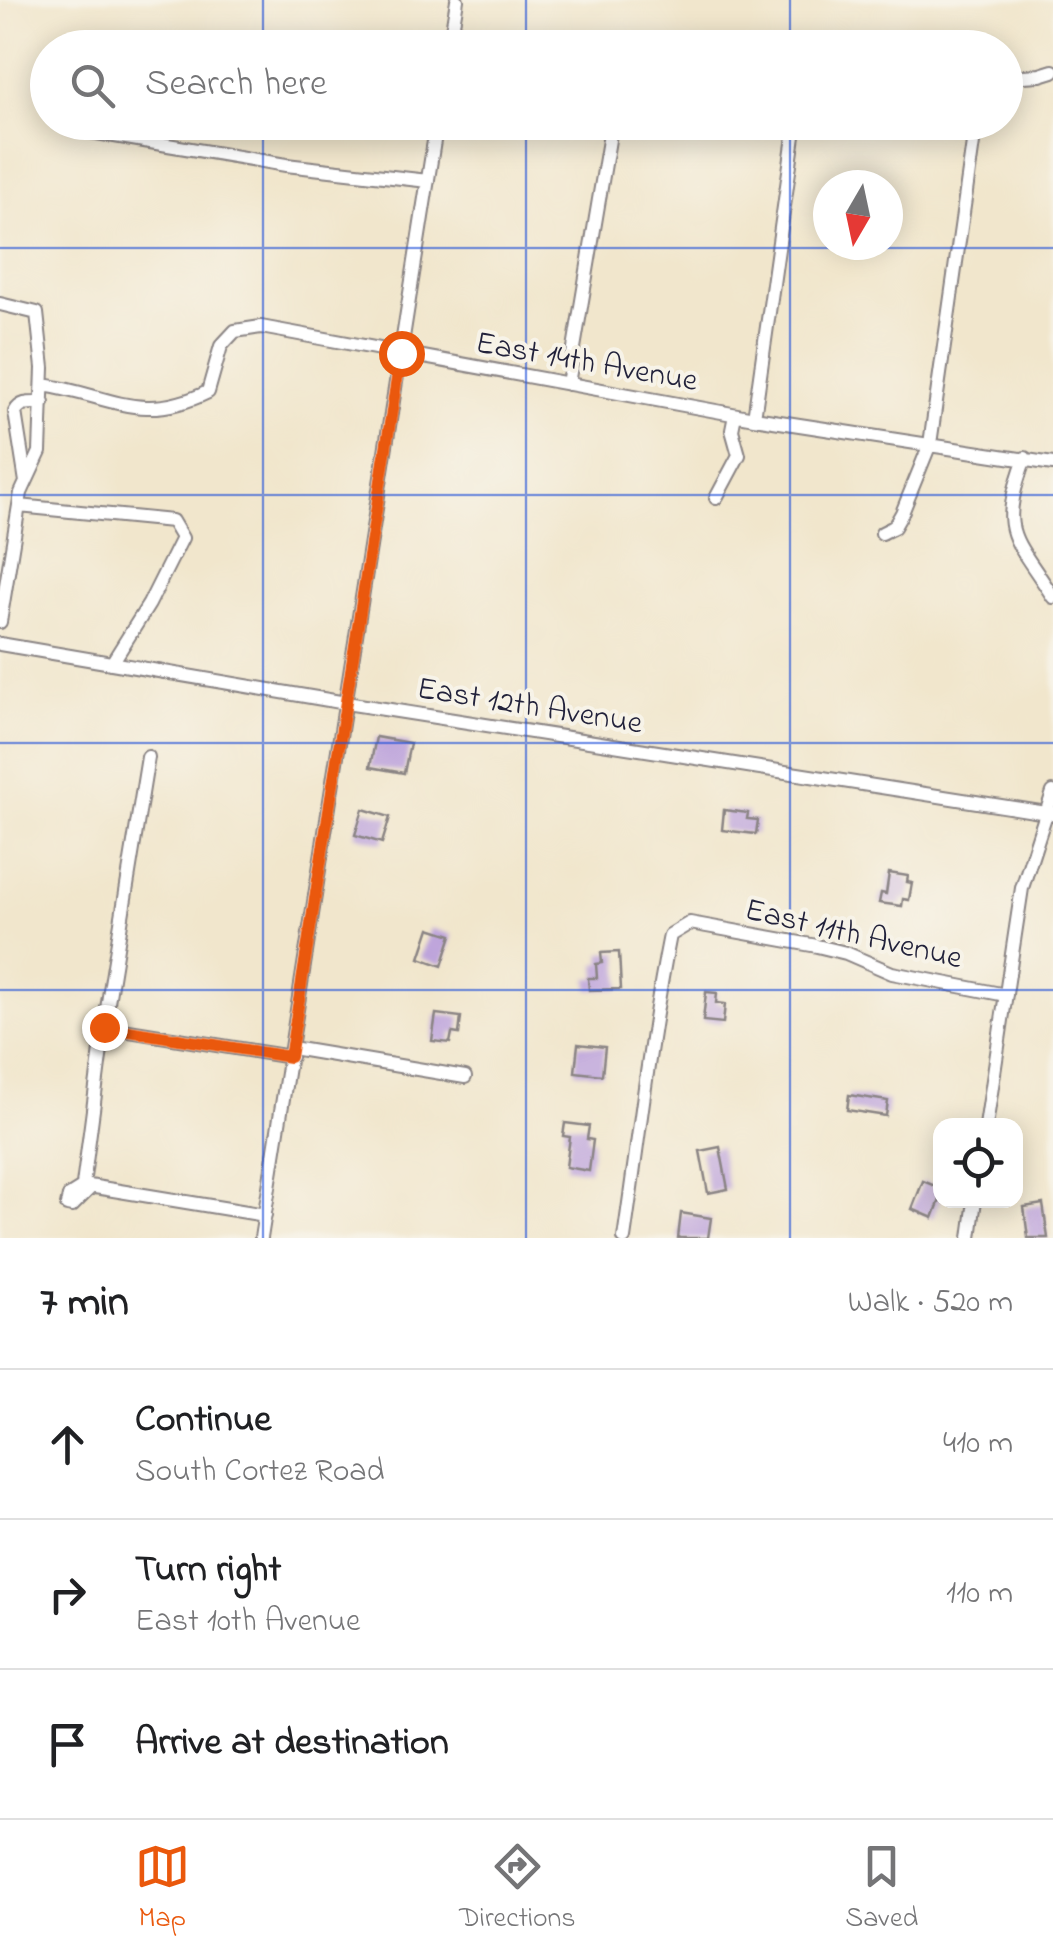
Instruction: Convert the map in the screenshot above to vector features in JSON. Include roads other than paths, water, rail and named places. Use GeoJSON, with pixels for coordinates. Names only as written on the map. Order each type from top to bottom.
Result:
{"type":"FeatureCollection","features":[{"type":"Feature","properties":{"kind":"street"},"geometry":{"type":"LineString","coordinates":[[450,30],[452,1]]}},
{"type":"Feature","properties":{"kind":"street"},"geometry":{"type":"LineString","coordinates":[[1023,76],[1053,70]]}},
{"type":"Feature","properties":{"kind":"street"},"geometry":{"type":"LineString","coordinates":[[134,140],[286,165],[428,181]]}},
{"type":"Feature","properties":{"kind":"street"},"geometry":{"type":"LineString","coordinates":[[262,1238],[434,140]]}},
{"type":"Feature","properties":{"kind":"street"},"geometry":{"type":"LineString","coordinates":[[568,384],[609,140]]}},
{"type":"Feature","properties":{"kind":"street"},"geometry":{"type":"LineString","coordinates":[[754,418],[793,140]]}},
{"type":"Feature","properties":{"kind":"street"},"geometry":{"type":"LineString","coordinates":[[882,533],[894,528],[930,444],[973,140]]}},
{"type":"Feature","properties":{"kind":"street"},"geometry":{"type":"LineString","coordinates":[[0,304],[37,313],[43,384],[41,446],[22,494],[0,622]]}},
{"type":"Feature","properties":{"kind":"street","name":"East 14th Avenue"},"geometry":{"type":"LineString","coordinates":[[43,384],[138,408],[189,401],[208,392],[221,346],[235,331],[261,327],[754,418],[1053,464]]}},
{"type":"Feature","properties":{"kind":"street"},"geometry":{"type":"LineString","coordinates":[[22,494],[15,412],[26,403],[43,403]]}},
{"type":"Feature","properties":{"kind":"street"},"geometry":{"type":"LineString","coordinates":[[716,498],[738,455],[732,430],[735,414]]}},
{"type":"Feature","properties":{"kind":"street"},"geometry":{"type":"LineString","coordinates":[[20,453],[41,446]]}},
{"type":"Feature","properties":{"kind":"street"},"geometry":{"type":"LineString","coordinates":[[1025,458],[1012,508],[1011,534],[1053,597]]}},
{"type":"Feature","properties":{"kind":"street"},"geometry":{"type":"LineString","coordinates":[[22,494],[172,520],[182,538],[149,604],[112,663]]}},
{"type":"Feature","properties":{"kind":"street","name":"East 12th Avenue"},"geometry":{"type":"LineString","coordinates":[[0,644],[346,703],[1050,813]]}},
{"type":"Feature","properties":{"kind":"street"},"geometry":{"type":"LineString","coordinates":[[148,758],[104,1027],[86,1186],[265,1216]]}},
{"type":"Feature","properties":{"kind":"street"},"geometry":{"type":"LineString","coordinates":[[987,1118],[1022,888],[1050,813],[1053,792]]}},
{"type":"Feature","properties":{"kind":"street","name":"East 11th Avenue"},"geometry":{"type":"LineString","coordinates":[[624,1238],[650,1068],[654,1014],[670,936],[690,924],[846,952],[892,973],[1006,995]]}},
{"type":"Feature","properties":{"kind":"street"},"geometry":{"type":"LineString","coordinates":[[104,1027],[464,1077]]}},
{"type":"Feature","properties":{"kind":"street"},"geometry":{"type":"LineString","coordinates":[[970,1238],[974,1208]]}}]}
